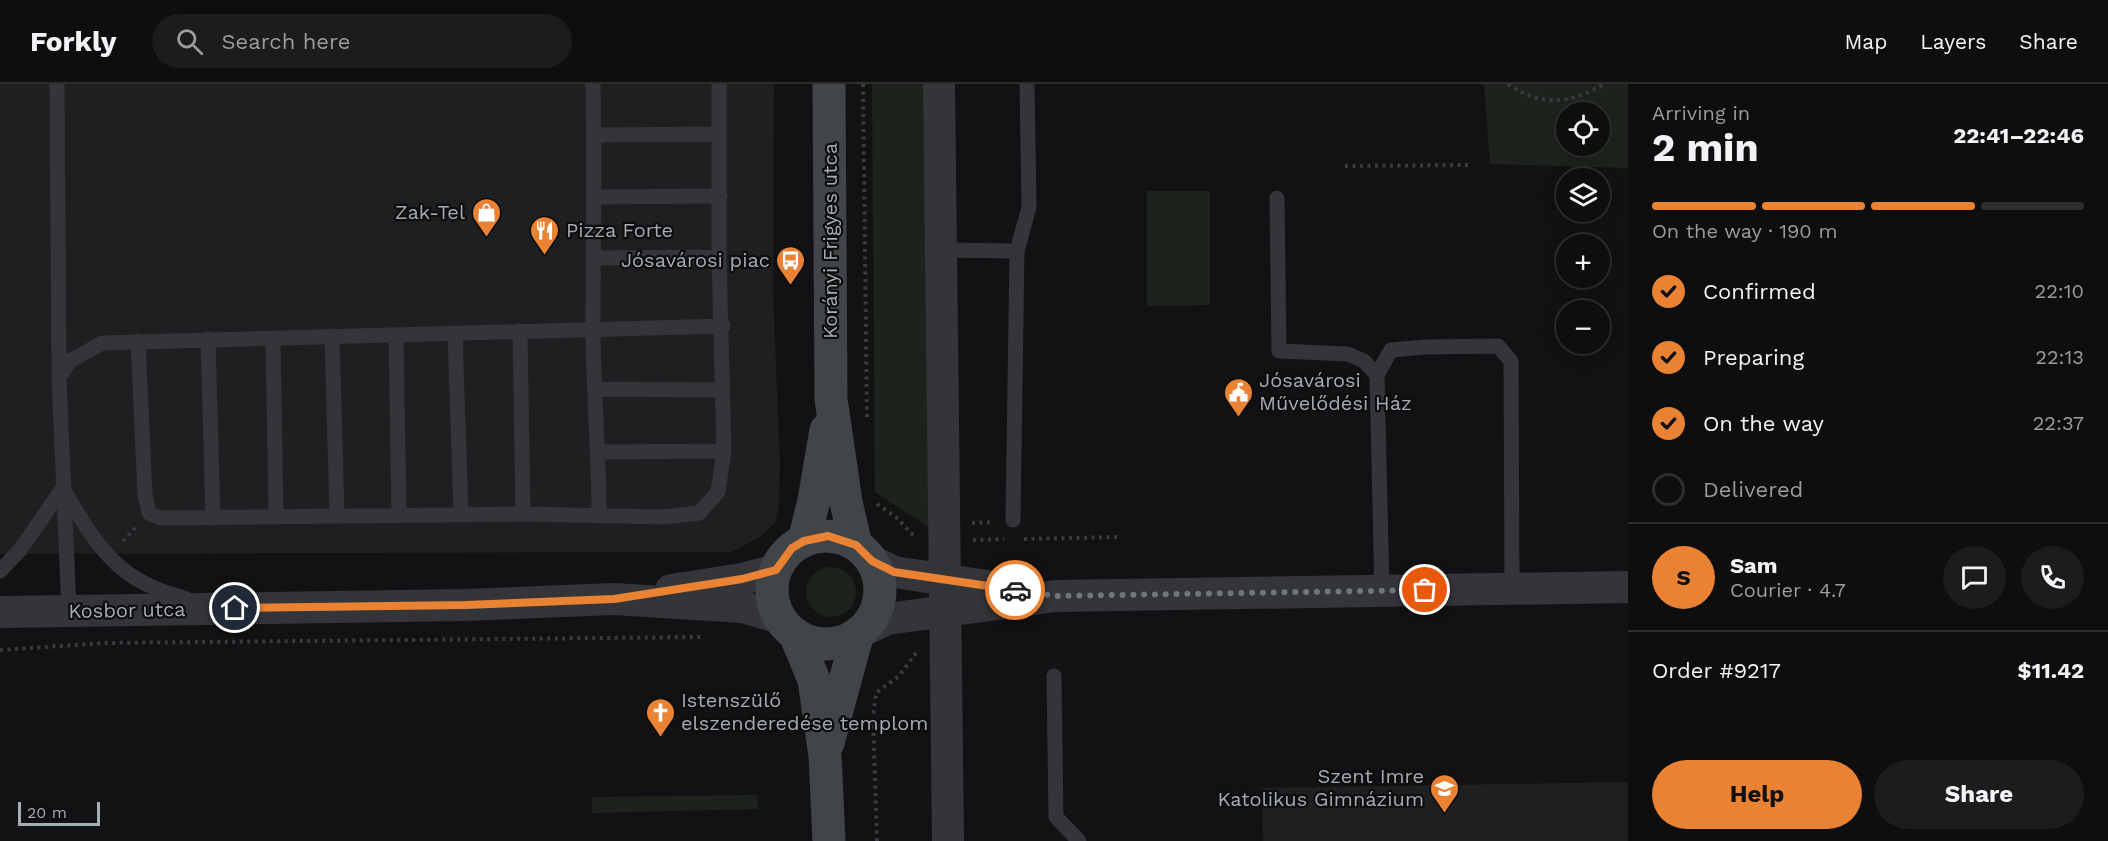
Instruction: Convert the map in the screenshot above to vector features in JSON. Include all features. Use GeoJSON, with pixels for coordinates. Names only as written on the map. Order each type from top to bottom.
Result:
{"type":"FeatureCollection","features":[{"type":"Feature","properties":{"kind":"street","name":"Korányi Frigyes utca"},"geometry":{"type":"LineString","coordinates":[[829,84],[831,399],[846,502],[864,553]]}},
{"type":"Feature","properties":{"kind":"street"},"geometry":{"type":"LineString","coordinates":[[939,84],[948,841]]}},
{"type":"Feature","properties":{"kind":"street","name":"Korányi Frigyes utca"},"geometry":{"type":"LineString","coordinates":[[804,541],[814,500],[831,399]]}},
{"type":"Feature","properties":{"kind":"street"},"geometry":{"type":"LineString","coordinates":[[829,841],[825,756],[814,680],[772,594],[776,570],[783,557],[804,541],[828,536],[864,553],[894,572],[944,595]]}},
{"type":"Feature","properties":{"kind":"street"},"geometry":{"type":"LineString","coordinates":[[825,756],[858,633],[869,623],[879,600],[880,586],[864,553]]}},
{"type":"Feature","properties":{"kind":"street"},"geometry":{"type":"LineString","coordinates":[[614,599],[742,579],[776,570]]}},
{"type":"Feature","properties":{"kind":"street"},"geometry":{"type":"LineString","coordinates":[[614,599],[743,607],[788,626],[811,642],[829,644],[845,641],[887,619],[944,595],[1055,596],[1628,587]]}},
{"type":"Feature","properties":{"kind":"street","name":"Kosbor utca"},"geometry":{"type":"LineString","coordinates":[[0,612],[465,605],[614,599]]}},
{"type":"Feature","properties":{"kind":"lane"},"geometry":{"type":"LineString","coordinates":[[57,84],[59,378],[69,610]]}},
{"type":"Feature","properties":{"kind":"lane"},"geometry":{"type":"LineString","coordinates":[[593,84],[595,197],[593,329],[599,452],[599,515]]}},
{"type":"Feature","properties":{"kind":"lane"},"geometry":{"type":"LineString","coordinates":[[138,341],[145,495],[149,513],[160,518],[399,514],[664,517],[699,513],[718,492],[724,451],[723,326],[719,257],[719,84]]}},
{"type":"Feature","properties":{"kind":"lane"},"geometry":{"type":"LineString","coordinates":[[1013,520],[1017,250],[1029,207],[1026,84]]}},
{"type":"Feature","properties":{"kind":"lane"},"geometry":{"type":"LineString","coordinates":[[594,135],[719,135]]}},
{"type":"Feature","properties":{"kind":"lane"},"geometry":{"type":"LineString","coordinates":[[595,197],[720,196]]}},
{"type":"Feature","properties":{"kind":"lane"},"geometry":{"type":"LineString","coordinates":[[1277,198],[1279,351],[1348,354],[1364,361],[1377,375]]}},
{"type":"Feature","properties":{"kind":"lane"},"geometry":{"type":"LineString","coordinates":[[941,250],[1017,250]]}},
{"type":"Feature","properties":{"kind":"lane"},"geometry":{"type":"LineString","coordinates":[[594,258],[719,257]]}},
{"type":"Feature","properties":{"kind":"lane"},"geometry":{"type":"LineString","coordinates":[[59,378],[70,361],[102,343],[723,326]]}},
{"type":"Feature","properties":{"kind":"lane"},"geometry":{"type":"LineString","coordinates":[[520,331],[523,514]]}},
{"type":"Feature","properties":{"kind":"lane"},"geometry":{"type":"LineString","coordinates":[[455,333],[461,514]]}},
{"type":"Feature","properties":{"kind":"lane"},"geometry":{"type":"LineString","coordinates":[[396,335],[399,514]]}},
{"type":"Feature","properties":{"kind":"lane"},"geometry":{"type":"LineString","coordinates":[[332,336],[337,515]]}},
{"type":"Feature","properties":{"kind":"lane"},"geometry":{"type":"LineString","coordinates":[[273,338],[276,517]]}},
{"type":"Feature","properties":{"kind":"lane"},"geometry":{"type":"LineString","coordinates":[[208,339],[213,518]]}},
{"type":"Feature","properties":{"kind":"lane"},"geometry":{"type":"LineString","coordinates":[[1382,591],[1377,375],[1391,350],[1425,347],[1498,346],[1511,361],[1512,588]]}},
{"type":"Feature","properties":{"kind":"lane"},"geometry":{"type":"LineString","coordinates":[[596,389],[723,390]]}},
{"type":"Feature","properties":{"kind":"lane"},"geometry":{"type":"LineString","coordinates":[[599,452],[724,451]]}},
{"type":"Feature","properties":{"kind":"lane"},"geometry":{"type":"LineString","coordinates":[[0,571],[20,550],[63,488]]}},
{"type":"Feature","properties":{"kind":"lane"},"geometry":{"type":"LineString","coordinates":[[63,488],[82,522],[108,558],[145,584],[212,608]]}},
{"type":"Feature","properties":{"kind":"lane"},"geometry":{"type":"LineString","coordinates":[[1054,676],[1056,817],[1079,841]]}},
{"type":"Feature","properties":{"kind":"path"},"geometry":{"type":"LineString","coordinates":[[863,84],[867,430]]}},
{"type":"Feature","properties":{"kind":"path"},"geometry":{"type":"LineString","coordinates":[[1508,84],[1554,103],[1588,94],[1604,84]]}},
{"type":"Feature","properties":{"kind":"path"},"geometry":{"type":"LineString","coordinates":[[1345,166],[1472,165]]}},
{"type":"Feature","properties":{"kind":"path"},"geometry":{"type":"LineString","coordinates":[[868,501],[883,506],[896,516],[909,529],[917,542]]}},
{"type":"Feature","properties":{"kind":"path"},"geometry":{"type":"LineString","coordinates":[[1023,539],[1119,537]]}},
{"type":"Feature","properties":{"kind":"path"},"geometry":{"type":"LineString","coordinates":[[963,540],[1011,539]]}},
{"type":"Feature","properties":{"kind":"path"},"geometry":{"type":"LineString","coordinates":[[0,650],[104,643],[706,637]]}},
{"type":"Feature","properties":{"kind":"path"},"geometry":{"type":"LineString","coordinates":[[877,841],[873,717],[876,693],[899,676],[916,652]]}},
{"type":"Feature","properties":{"kind":"shaded area"},"geometry":{"type":"Polygon","coordinates":[[[0,84],[774,84],[773,290],[780,463],[779,504],[775,523],[760,537],[731,552],[0,554],[0,84]]]}},
{"type":"Feature","properties":{"kind":"shaded area"},"geometry":{"type":"Polygon","coordinates":[[[872,84],[925,84],[933,530],[875,492],[872,84]]]}},
{"type":"Feature","properties":{"kind":"shaded area"},"geometry":{"type":"Polygon","coordinates":[[[1484,84],[1628,84],[1628,168],[1490,164],[1484,84]]]}},
{"type":"Feature","properties":{"kind":"shaded area"},"geometry":{"type":"Polygon","coordinates":[[[1147,191],[1210,191],[1210,305],[1147,306],[1147,191]]]}},
{"type":"Feature","properties":{"kind":"shaded area"},"geometry":{"type":"Polygon","coordinates":[[[831,567],[849,574],[856,592],[849,610],[831,617],[813,610],[806,592],[813,574],[831,567]]]}},
{"type":"Feature","properties":{"kind":"shaded area","name":"Szent Imre Katolikus Gimnázium"},"geometry":{"type":"Polygon","coordinates":[[[1628,782],[1628,841],[1263,841],[1262,788],[1628,782]]]}},
{"type":"Feature","properties":{"kind":"shaded area"},"geometry":{"type":"Polygon","coordinates":[[[757,795],[758,809],[592,813],[592,797],[757,795]]]}},
{"type":"Feature","properties":{"kind":"way so far"},"geometry":{"type":"LineString","coordinates":[[1015,590],[1055,596],[1425,590]]}},
{"type":"Feature","properties":{"kind":"place","name":"Zak-Tel"},"geometry":{"type":"Point","coordinates":[486,238]}},
{"type":"Feature","properties":{"kind":"place","name":"Pizza Forte"},"geometry":{"type":"Point","coordinates":[545,256]}},
{"type":"Feature","properties":{"kind":"place","name":"Jósavárosi piac"},"geometry":{"type":"Point","coordinates":[791,286]}},
{"type":"Feature","properties":{"kind":"place","name":"Jósavárosi Művelődési Ház"},"geometry":{"type":"Point","coordinates":[1238,418]}},
{"type":"Feature","properties":{"kind":"place","name":"Istenszülő elszenderedése templom"},"geometry":{"type":"Point","coordinates":[660,738]}},
{"type":"Feature","properties":{"kind":"place","name":"Szent Imre Katolikus Gimnázium"},"geometry":{"type":"Point","coordinates":[1445,814]}},
{"type":"Feature","properties":{"kind":"route"},"geometry":{"type":"LineString","coordinates":[[235,608],[465,605],[614,599],[742,579],[776,570],[783,557],[792,548],[816,537],[828,536],[856,545],[872,561],[894,572],[1015,590]]}}]}
